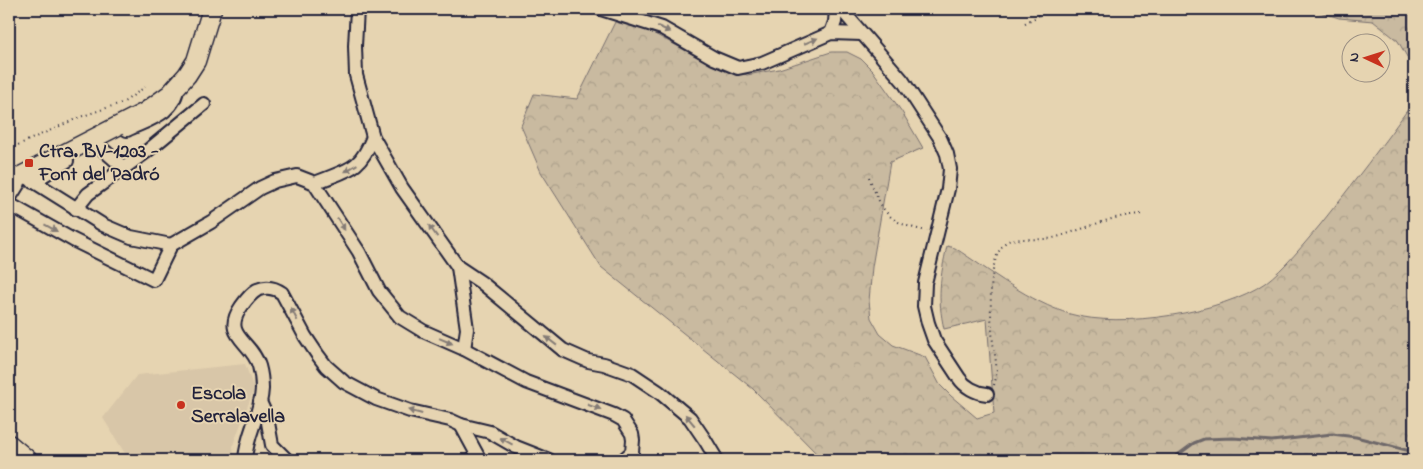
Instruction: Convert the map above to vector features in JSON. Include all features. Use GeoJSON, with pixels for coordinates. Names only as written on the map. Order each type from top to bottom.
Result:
{"type":"FeatureCollection","features":[{"type":"Feature","properties":{"kind":"street"},"geometry":{"type":"LineString","coordinates":[[21,179],[95,142],[157,104],[178,85],[196,61],[212,9]]}},
{"type":"Feature","properties":{"kind":"street"},"geometry":{"type":"LineString","coordinates":[[356,9],[354,52],[356,75],[373,137],[402,188],[458,267],[482,283],[563,350],[588,361],[604,364],[632,374],[660,392],[690,418],[717,460]]}},
{"type":"Feature","properties":{"kind":"street"},"geometry":{"type":"LineString","coordinates":[[601,9],[662,28],[714,58],[738,68],[762,63],[831,33],[862,34]]}},
{"type":"Feature","properties":{"kind":"street"},"geometry":{"type":"LineString","coordinates":[[831,33],[835,22],[836,9]]}},
{"type":"Feature","properties":{"kind":"street"},"geometry":{"type":"LineString","coordinates":[[841,9],[903,81],[944,147],[949,162],[950,177],[925,283],[924,306],[928,323],[938,346],[962,383],[976,392],[987,394]]}},
{"type":"Feature","properties":{"kind":"street"},"geometry":{"type":"LineString","coordinates":[[76,209],[88,194],[146,152],[204,104]]}},
{"type":"Feature","properties":{"kind":"street"},"geometry":{"type":"LineString","coordinates":[[9,204],[74,240],[154,280],[171,245],[211,222],[260,188],[275,180],[297,176],[315,183],[340,174],[359,162],[366,154],[373,137]]}},
{"type":"Feature","properties":{"kind":"street"},"geometry":{"type":"LineString","coordinates":[[95,142],[124,168]]}},
{"type":"Feature","properties":{"kind":"street"},"geometry":{"type":"LineString","coordinates":[[21,179],[103,226],[131,237],[171,245]]}},
{"type":"Feature","properties":{"kind":"street"},"geometry":{"type":"LineString","coordinates":[[9,188],[18,181],[19,183],[9,200]]}},
{"type":"Feature","properties":{"kind":"street"},"geometry":{"type":"LineString","coordinates":[[315,183],[358,252],[379,291],[396,313],[423,331],[464,349],[526,382],[605,410],[622,420],[628,426],[634,440],[632,452],[623,460]]}},
{"type":"Feature","properties":{"kind":"street"},"geometry":{"type":"LineString","coordinates":[[458,267],[467,329],[464,349]]}},
{"type":"Feature","properties":{"kind":"street"},"geometry":{"type":"LineString","coordinates":[[245,460],[249,436],[260,402],[262,388],[259,366],[234,330],[234,322],[236,314],[247,299],[261,288],[276,289],[282,293],[317,354],[326,366],[344,382],[376,400],[490,432],[523,450],[549,460]]}},
{"type":"Feature","properties":{"kind":"street"},"geometry":{"type":"LineString","coordinates":[[260,402],[267,417],[272,445],[287,460]]}},
{"type":"Feature","properties":{"kind":"street"},"geometry":{"type":"LineString","coordinates":[[461,425],[480,460]]}},
{"type":"Feature","properties":{"kind":"street"},"geometry":{"type":"LineString","coordinates":[[9,444],[28,460]]}},
{"type":"Feature","properties":{"kind":"path"},"geometry":{"type":"LineString","coordinates":[[1025,23],[1051,9]]}},
{"type":"Feature","properties":{"kind":"path"},"geometry":{"type":"LineString","coordinates":[[9,149],[80,117],[124,102],[145,87]]}},
{"type":"Feature","properties":{"kind":"path"},"geometry":{"type":"LineString","coordinates":[[869,177],[880,205],[886,214],[895,221],[906,225],[938,232]]}},
{"type":"Feature","properties":{"kind":"path"},"geometry":{"type":"LineString","coordinates":[[987,394],[996,378],[992,282],[995,260],[1003,245],[1012,240],[1051,239],[1116,218],[1145,214]]}},
{"type":"Feature","properties":{"kind":"shaded area","name":"Escola Serralavella"},"geometry":{"type":"Polygon","coordinates":[[[245,364],[254,389],[233,445],[234,460],[129,460],[103,418],[137,375],[245,364]]]}},
{"type":"Feature","properties":{"kind":"green space"},"geometry":{"type":"Polygon","coordinates":[[[1310,9],[1414,9],[1414,69],[1398,41],[1390,35],[1390,32],[1387,32],[1373,21],[1339,18],[1310,9]]]}},
{"type":"Feature","properties":{"kind":"green space"},"geometry":{"type":"Polygon","coordinates":[[[615,22],[647,30],[700,58],[747,75],[779,69],[831,52],[847,52],[861,59],[873,71],[902,112],[923,148],[890,162],[872,267],[869,301],[871,318],[880,334],[893,345],[925,357],[940,385],[977,418],[994,413],[987,319],[944,329],[940,288],[947,246],[955,248],[1025,294],[1055,309],[1070,314],[1116,320],[1143,319],[1198,310],[1224,303],[1246,294],[1265,283],[1287,263],[1344,195],[1414,101],[1414,460],[823,460],[753,389],[601,267],[541,172],[521,126],[534,94],[577,99],[615,22]]]}},
{"type":"Feature","properties":{"kind":"waterway"},"geometry":{"type":"LineString","coordinates":[[1171,460],[1194,443],[1204,439],[1233,438],[1272,441],[1332,434],[1356,437],[1414,452]]}},
{"type":"Feature","properties":{"kind":"place","name":"Ctra. BV-1203 - Font del Padró"},"geometry":{"type":"Point","coordinates":[29,163]}},
{"type":"Feature","properties":{"kind":"place","name":"Escola Serralavella"},"geometry":{"type":"Point","coordinates":[181,405]}}]}
